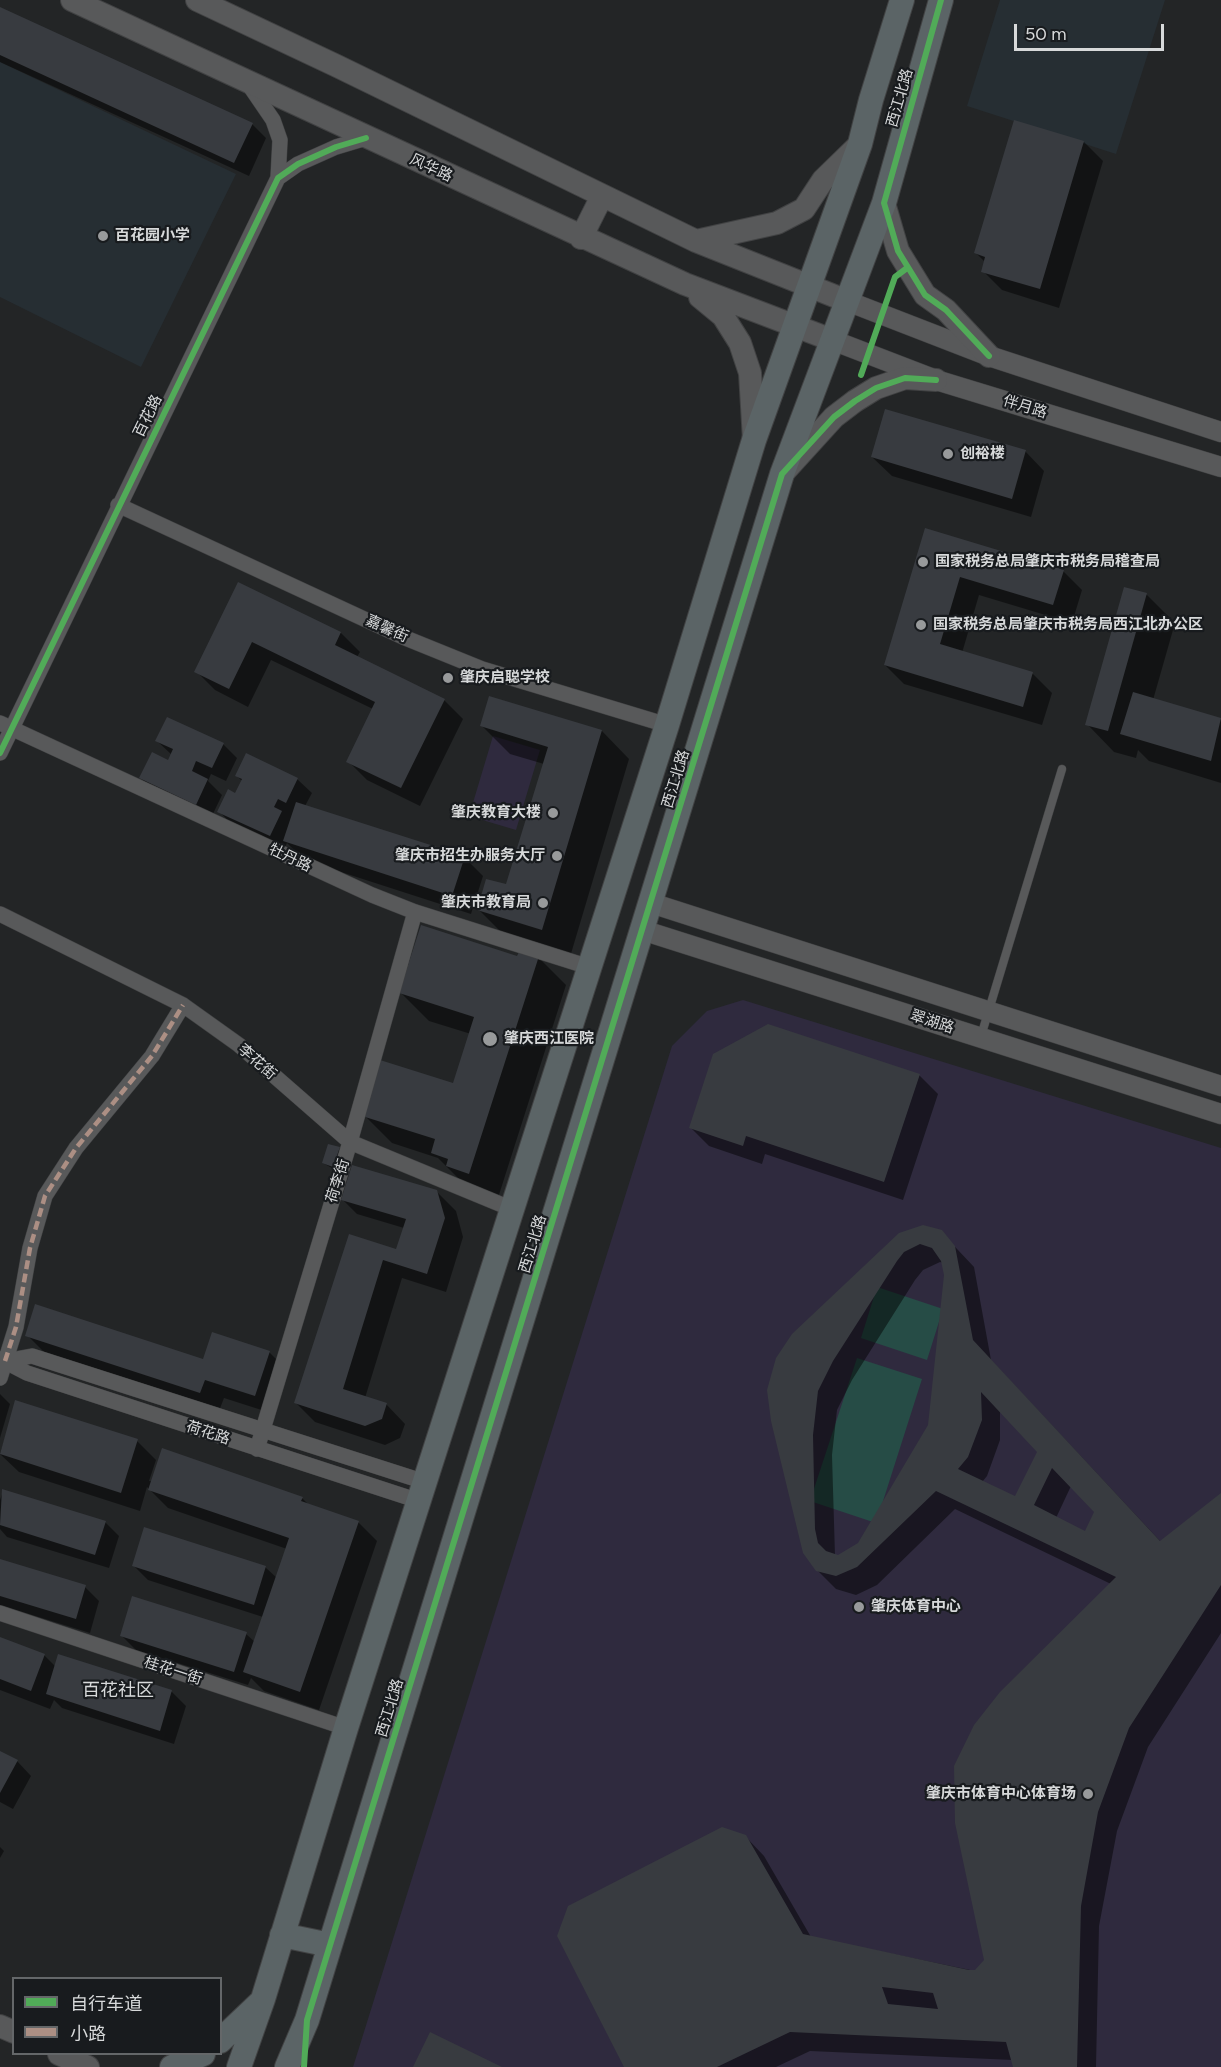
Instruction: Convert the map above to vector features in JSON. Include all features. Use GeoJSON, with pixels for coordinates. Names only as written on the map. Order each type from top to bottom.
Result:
{"type":"FeatureCollection","features":[{"type":"Feature","properties":{"kind":"main road","name":"风华路"},"geometry":{"type":"LineString","coordinates":[[72,0],[582,238],[685,284],[832,340]]}},
{"type":"Feature","properties":{"kind":"main road"},"geometry":{"type":"LineString","coordinates":[[197,0],[696,241],[847,301]]}},
{"type":"Feature","properties":{"kind":"main road","name":"西江北路"},"geometry":{"type":"LineString","coordinates":[[239,2067],[263,1999],[346,1728],[667,725],[754,440],[860,144],[902,0]]}},
{"type":"Feature","properties":{"kind":"main road","name":"西江北路"},"geometry":{"type":"LineString","coordinates":[[286,2067],[307,2020],[782,474],[884,202],[941,0]]}},
{"type":"Feature","properties":{"kind":"main road"},"geometry":{"type":"LineString","coordinates":[[871,100],[909,111]]}},
{"type":"Feature","properties":{"kind":"main road"},"geometry":{"type":"LineString","coordinates":[[696,241],[777,224],[804,209],[823,180],[860,144]]}},
{"type":"Feature","properties":{"kind":"main road"},"geometry":{"type":"LineString","coordinates":[[582,238],[602,196]]}},
{"type":"Feature","properties":{"kind":"main road"},"geometry":{"type":"LineString","coordinates":[[884,202],[898,251],[924,295],[946,310],[989,356]]}},
{"type":"Feature","properties":{"kind":"main road"},"geometry":{"type":"LineString","coordinates":[[685,284],[723,316],[740,343],[750,373],[754,440]]}},
{"type":"Feature","properties":{"kind":"main road"},"geometry":{"type":"LineString","coordinates":[[782,474],[834,417],[876,388],[905,378],[936,380]]}},
{"type":"Feature","properties":{"kind":"main road"},"geometry":{"type":"LineString","coordinates":[[734,504],[770,514]]}},
{"type":"Feature","properties":{"kind":"main road"},"geometry":{"type":"LineString","coordinates":[[282,1935],[330,1945]]}},
{"type":"Feature","properties":{"kind":"main road"},"geometry":{"type":"LineString","coordinates":[[222,2039],[263,1999]]}},
{"type":"Feature","properties":{"kind":"main road"},"geometry":{"type":"LineString","coordinates":[[304,2067],[307,2020]]}},
{"type":"Feature","properties":{"kind":"main road"},"geometry":{"type":"LineString","coordinates":[[61,2055],[88,2067]]}},
{"type":"Feature","properties":{"kind":"main road"},"geometry":{"type":"LineString","coordinates":[[172,2067],[201,2055]]}},
{"type":"Feature","properties":{"kind":"street"},"geometry":{"type":"LineString","coordinates":[[246,81],[273,120],[280,140],[278,178]]}},
{"type":"Feature","properties":{"kind":"street"},"geometry":{"type":"LineString","coordinates":[[278,178],[298,164],[336,147],[366,138]]}},
{"type":"Feature","properties":{"kind":"street","name":"百花路"},"geometry":{"type":"LineString","coordinates":[[0,753],[6,726],[118,505],[278,178]]}},
{"type":"Feature","properties":{"kind":"street"},"geometry":{"type":"LineString","coordinates":[[847,301],[989,356],[1221,432]]}},
{"type":"Feature","properties":{"kind":"street","name":"伴月路"},"geometry":{"type":"LineString","coordinates":[[832,340],[936,380],[1221,467]]}},
{"type":"Feature","properties":{"kind":"street","name":"嘉馨街"},"geometry":{"type":"LineString","coordinates":[[118,505],[413,641],[482,669],[667,725]]}},
{"type":"Feature","properties":{"kind":"street","name":"牡丹路"},"geometry":{"type":"LineString","coordinates":[[6,726],[361,890],[415,912],[590,967]]}},
{"type":"Feature","properties":{"kind":"street","name":"翠湖路"},"geometry":{"type":"LineString","coordinates":[[651,903],[1221,1086]]}},
{"type":"Feature","properties":{"kind":"street","name":"荷李街"},"geometry":{"type":"LineString","coordinates":[[257,1449],[350,1142],[415,912]]}},
{"type":"Feature","properties":{"kind":"street","name":"李花街"},"geometry":{"type":"LineString","coordinates":[[0,914],[183,1005],[238,1045],[350,1142],[512,1209]]}},
{"type":"Feature","properties":{"kind":"street","name":"翠湖路"},"geometry":{"type":"LineString","coordinates":[[642,930],[1221,1114]]}},
{"type":"Feature","properties":{"kind":"street"},"geometry":{"type":"LineString","coordinates":[[0,1378],[3,1360],[16,1327],[30,1248],[45,1196],[76,1148],[152,1056],[183,1005]]}},
{"type":"Feature","properties":{"kind":"street"},"geometry":{"type":"LineString","coordinates":[[3,1360],[32,1356],[263,1430],[422,1492]]}},
{"type":"Feature","properties":{"kind":"street","name":"荷花路"},"geometry":{"type":"LineString","coordinates":[[3,1360],[27,1373],[257,1449],[422,1492]]}},
{"type":"Feature","properties":{"kind":"street","name":"桂花一街"},"geometry":{"type":"LineString","coordinates":[[0,1614],[346,1728]]}},
{"type":"Feature","properties":{"kind":"lane"},"geometry":{"type":"LineString","coordinates":[[981,1037],[1062,769]]}},
{"type":"Feature","properties":{"kind":"shaded area"},"geometry":{"type":"Polygon","coordinates":[[[1000,0],[1165,0],[1116,154],[967,106],[1000,0]]]}},
{"type":"Feature","properties":{"kind":"shaded area","name":"百花园小学"},"geometry":{"type":"Polygon","coordinates":[[[0,62],[236,174],[141,367],[0,297],[0,62]]]}},
{"type":"Feature","properties":{"kind":"shaded area"},"geometry":{"type":"Polygon","coordinates":[[[493,736],[540,750],[516,830],[469,816],[493,736]]]}},
{"type":"Feature","properties":{"kind":"shaded area","name":"肇庆体育中心"},"geometry":{"type":"Polygon","coordinates":[[[743,1000],[1221,1148],[1221,2067],[353,2067],[672,1046],[707,1011],[743,1000]]]}},
{"type":"Feature","properties":{"kind":"shaded area"},"geometry":{"type":"Polygon","coordinates":[[[877,1287],[943,1309],[927,1360],[861,1338],[877,1287]]]}},
{"type":"Feature","properties":{"kind":"shaded area"},"geometry":{"type":"Polygon","coordinates":[[[857,1358],[922,1379],[876,1523],[810,1501],[857,1358]]]}},
{"type":"Feature","properties":{"kind":"building"},"geometry":{"type":"Polygon","coordinates":[[[0,7],[253,123],[234,163],[0,55],[0,7]]]}},
{"type":"Feature","properties":{"kind":"building"},"geometry":{"type":"Polygon","coordinates":[[[1014,120],[1084,141],[1040,289],[981,272],[985,257],[974,253],[1014,120]]]}},
{"type":"Feature","properties":{"kind":"building","name":"创裕楼"},"geometry":{"type":"Polygon","coordinates":[[[885,409],[1026,450],[1012,499],[871,457],[885,409]]]}},
{"type":"Feature","properties":{"kind":"building","name":"国家税务总局肇庆市税务局西江北办公区"},"geometry":{"type":"Polygon","coordinates":[[[925,528],[1064,570],[1053,605],[960,577],[940,644],[1033,672],[1023,707],[884,665],[925,528]]]}},
{"type":"Feature","properties":{"kind":"building"},"geometry":{"type":"Polygon","coordinates":[[[238,582],[341,632],[335,645],[445,699],[401,788],[346,762],[375,702],[252,642],[229,689],[194,672],[238,582]]]}},
{"type":"Feature","properties":{"kind":"building"},"geometry":{"type":"Polygon","coordinates":[[[1124,587],[1147,593],[1108,731],[1085,725],[1124,587]]]}},
{"type":"Feature","properties":{"kind":"building"},"geometry":{"type":"Polygon","coordinates":[[[1133,692],[1221,718],[1211,761],[1120,734],[1133,692]]]}},
{"type":"Feature","properties":{"kind":"building","name":"肇庆教育大楼"},"geometry":{"type":"Polygon","coordinates":[[[489,696],[602,730],[542,930],[477,910],[486,879],[506,884],[548,747],[480,726],[489,696]]]}},
{"type":"Feature","properties":{"kind":"building"},"geometry":{"type":"Polygon","coordinates":[[[167,717],[224,743],[212,768],[196,761],[192,771],[208,779],[196,805],[139,778],[152,752],[168,760],[173,749],[155,741],[167,717]]]}},
{"type":"Feature","properties":{"kind":"building"},"geometry":{"type":"Polygon","coordinates":[[[246,753],[298,778],[286,803],[278,799],[274,807],[282,811],[270,836],[217,812],[228,789],[235,793],[242,779],[235,776],[246,753]]]}},
{"type":"Feature","properties":{"kind":"building"},"geometry":{"type":"Polygon","coordinates":[[[296,802],[465,856],[452,896],[283,841],[296,802]]]}},
{"type":"Feature","properties":{"kind":"building","name":"肇庆西江医院"},"geometry":{"type":"Polygon","coordinates":[[[421,925],[517,956],[520,950],[539,956],[469,1174],[446,1166],[448,1159],[431,1153],[435,1139],[362,1116],[380,1060],[453,1083],[474,1017],[399,993],[421,925]]]}},
{"type":"Feature","properties":{"kind":"building"},"geometry":{"type":"Polygon","coordinates":[[[768,1024],[920,1074],[884,1182],[746,1136],[743,1146],[689,1128],[713,1054],[768,1024]]]}},
{"type":"Feature","properties":{"kind":"building"},"geometry":{"type":"Polygon","coordinates":[[[328,1144],[340,1147],[333,1167],[322,1163],[328,1144]]]}},
{"type":"Feature","properties":{"kind":"building"},"geometry":{"type":"Polygon","coordinates":[[[352,1165],[437,1190],[445,1218],[427,1274],[383,1260],[343,1389],[387,1403],[382,1419],[365,1426],[294,1403],[349,1234],[396,1249],[406,1219],[341,1200],[352,1165]]]}},
{"type":"Feature","properties":{"kind":"building"},"geometry":{"type":"Polygon","coordinates":[[[923,1225],[942,1230],[955,1246],[973,1340],[1160,1541],[1221,1493],[1221,1585],[1129,1728],[1098,1812],[1081,1906],[1077,2067],[1013,2067],[1006,2042],[790,2032],[717,2067],[624,2067],[557,1936],[568,1906],[722,1827],[746,1835],[803,1934],[975,1970],[984,1960],[955,1823],[954,1766],[974,1725],[1000,1692],[1116,1577],[936,1491],[857,1567],[836,1576],[816,1571],[803,1553],[771,1421],[767,1390],[776,1358],[792,1334],[899,1233],[923,1225]],[[920,1244],[904,1252],[833,1361],[818,1391],[813,1435],[815,1529],[818,1543],[826,1551],[838,1555],[858,1543],[928,1425],[944,1275],[941,1261],[932,1248],[920,1244]],[[981,1392],[982,1420],[968,1457],[958,1469],[1015,1496],[1037,1452],[981,1392]],[[1052,1468],[1034,1505],[1085,1531],[1094,1512],[1052,1468]],[[882,1987],[888,2004],[938,2009],[933,1993],[882,1987]]]}},
{"type":"Feature","properties":{"kind":"building"},"geometry":{"type":"Polygon","coordinates":[[[35,1304],[203,1359],[212,1332],[270,1351],[255,1396],[205,1380],[200,1393],[25,1336],[35,1304]]]}},
{"type":"Feature","properties":{"kind":"building"},"geometry":{"type":"Polygon","coordinates":[[[15,1400],[138,1439],[121,1493],[0,1454],[15,1400]]]}},
{"type":"Feature","properties":{"kind":"building"},"geometry":{"type":"Polygon","coordinates":[[[162,1448],[303,1497],[301,1501],[359,1521],[300,1692],[243,1672],[289,1538],[148,1490],[162,1448]]]}},
{"type":"Feature","properties":{"kind":"building"},"geometry":{"type":"Polygon","coordinates":[[[2,1489],[106,1521],[95,1555],[0,1525],[2,1489]]]}},
{"type":"Feature","properties":{"kind":"building"},"geometry":{"type":"Polygon","coordinates":[[[144,1527],[266,1566],[254,1605],[132,1566],[144,1527]]]}},
{"type":"Feature","properties":{"kind":"building"},"geometry":{"type":"Polygon","coordinates":[[[0,1559],[86,1585],[76,1619],[0,1596],[0,1559]]]}},
{"type":"Feature","properties":{"kind":"building"},"geometry":{"type":"Polygon","coordinates":[[[132,1596],[247,1632],[234,1672],[120,1636],[132,1596]]]}},
{"type":"Feature","properties":{"kind":"building"},"geometry":{"type":"Polygon","coordinates":[[[0,1637],[45,1654],[31,1691],[0,1679],[0,1637]]]}},
{"type":"Feature","properties":{"kind":"building"},"geometry":{"type":"Polygon","coordinates":[[[58,1654],[172,1690],[160,1731],[46,1694],[58,1654]]]}},
{"type":"Feature","properties":{"kind":"building"},"geometry":{"type":"Polygon","coordinates":[[[0,1751],[18,1760],[0,1793],[0,1751]]]}},
{"type":"Feature","properties":{"kind":"building"},"geometry":{"type":"Polygon","coordinates":[[[430,2032],[502,2067],[413,2067],[430,2032]]]}},
{"type":"Feature","properties":{"kind":"marked path"},"geometry":{"type":"LineString","coordinates":[[5,1361],[16,1327],[30,1248],[45,1196],[76,1148],[152,1056],[183,1005]]}},
{"type":"Feature","properties":{"kind":"cycle path"},"geometry":{"type":"LineString","coordinates":[[941,0],[884,203],[898,251],[925,295],[946,310],[989,356]]}},
{"type":"Feature","properties":{"kind":"cycle path"},"geometry":{"type":"LineString","coordinates":[[0,753],[278,178],[298,164],[336,147],[366,138]]}},
{"type":"Feature","properties":{"kind":"cycle path"},"geometry":{"type":"LineString","coordinates":[[861,375],[895,277],[907,268]]}},
{"type":"Feature","properties":{"kind":"cycle path"},"geometry":{"type":"LineString","coordinates":[[304,2067],[307,2020],[782,474],[834,417],[876,388],[905,378],[936,380]]}},
{"type":"Feature","properties":{"kind":"place","name":"百花园小学"},"geometry":{"type":"Point","coordinates":[103,236]}},
{"type":"Feature","properties":{"kind":"place","name":"创裕楼"},"geometry":{"type":"Point","coordinates":[948,454]}},
{"type":"Feature","properties":{"kind":"place","name":"国家税务总局肇庆市税务局稽查局"},"geometry":{"type":"Point","coordinates":[923,562]}},
{"type":"Feature","properties":{"kind":"place","name":"国家税务总局肇庆市税务局西江北办公区"},"geometry":{"type":"Point","coordinates":[921,625]}},
{"type":"Feature","properties":{"kind":"place","name":"肇庆启聪学校"},"geometry":{"type":"Point","coordinates":[448,678]}},
{"type":"Feature","properties":{"kind":"place","name":"肇庆教育大楼"},"geometry":{"type":"Point","coordinates":[553,813]}},
{"type":"Feature","properties":{"kind":"place","name":"肇庆市招生办服务大厅"},"geometry":{"type":"Point","coordinates":[557,856]}},
{"type":"Feature","properties":{"kind":"place","name":"肇庆市教育局"},"geometry":{"type":"Point","coordinates":[543,903]}},
{"type":"Feature","properties":{"kind":"place","name":"肇庆西江医院"},"geometry":{"type":"Point","coordinates":[490,1039]}},
{"type":"Feature","properties":{"kind":"place","name":"肇庆体育中心"},"geometry":{"type":"Point","coordinates":[859,1607]}},
{"type":"Feature","properties":{"kind":"place","name":"肇庆市体育中心体育场"},"geometry":{"type":"Point","coordinates":[1088,1794]}},
{"type":"Feature","properties":{"kind":"district","name":"百花社区"},"geometry":{"type":"Point","coordinates":[118,1691]}}]}
